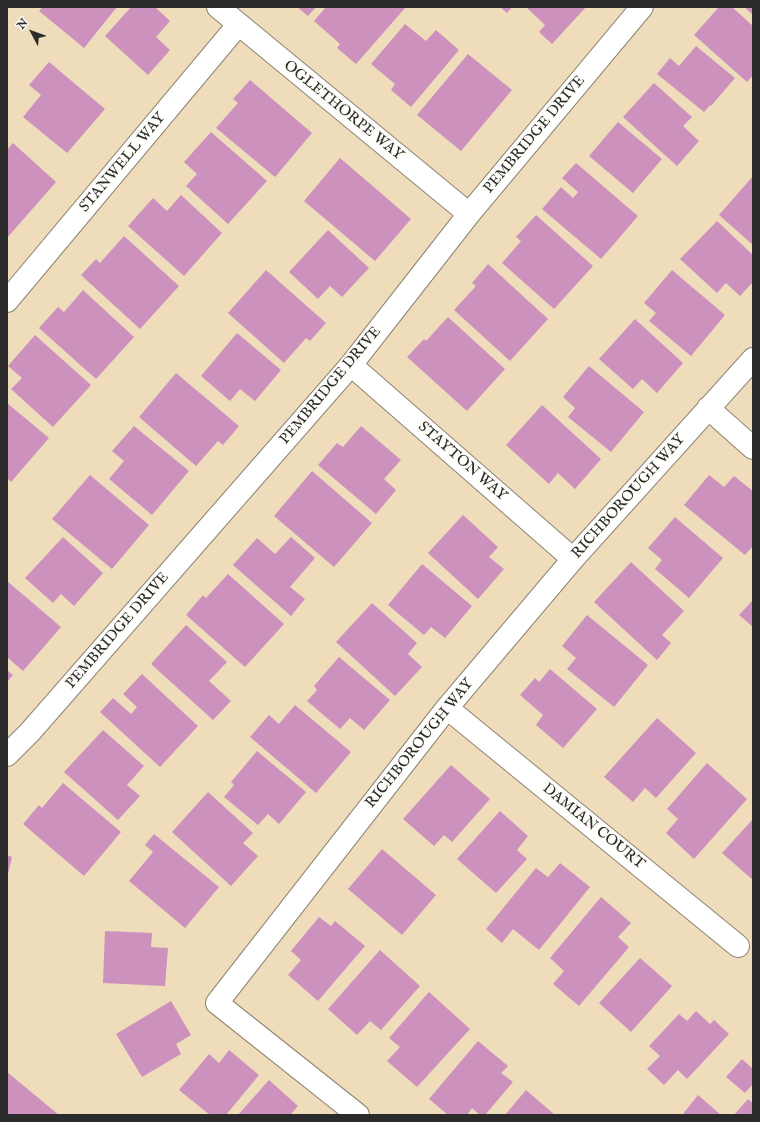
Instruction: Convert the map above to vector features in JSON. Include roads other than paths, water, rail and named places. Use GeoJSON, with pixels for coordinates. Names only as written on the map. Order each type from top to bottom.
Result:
{"type":"FeatureCollection","features":[{"type":"Feature","properties":{"kind":"street","name":"OGLETHORPE WAY"},"geometry":{"type":"LineString","coordinates":[[218,7],[469,214]]}},
{"type":"Feature","properties":{"kind":"street","name":"PEMBRIDGE DRIVE"},"geometry":{"type":"LineString","coordinates":[[7,755],[36,726],[351,365],[469,214],[642,7]]}},
{"type":"Feature","properties":{"kind":"street","name":"STANWELL WAY"},"geometry":{"type":"LineString","coordinates":[[8,299],[238,25]]}},
{"type":"Feature","properties":{"kind":"street","name":"RICHBOROUGH WAY"},"geometry":{"type":"LineString","coordinates":[[358,1115],[217,1003],[447,708],[574,559],[753,359]]}},
{"type":"Feature","properties":{"kind":"street","name":"STAYTON WAY"},"geometry":{"type":"LineString","coordinates":[[351,365],[574,559]]}},
{"type":"Feature","properties":{"kind":"street"},"geometry":{"type":"LineString","coordinates":[[708,408],[753,448]]}},
{"type":"Feature","properties":{"kind":"street","name":"DAMIAN COURT"},"geometry":{"type":"LineString","coordinates":[[447,708],[738,946]]}}]}
